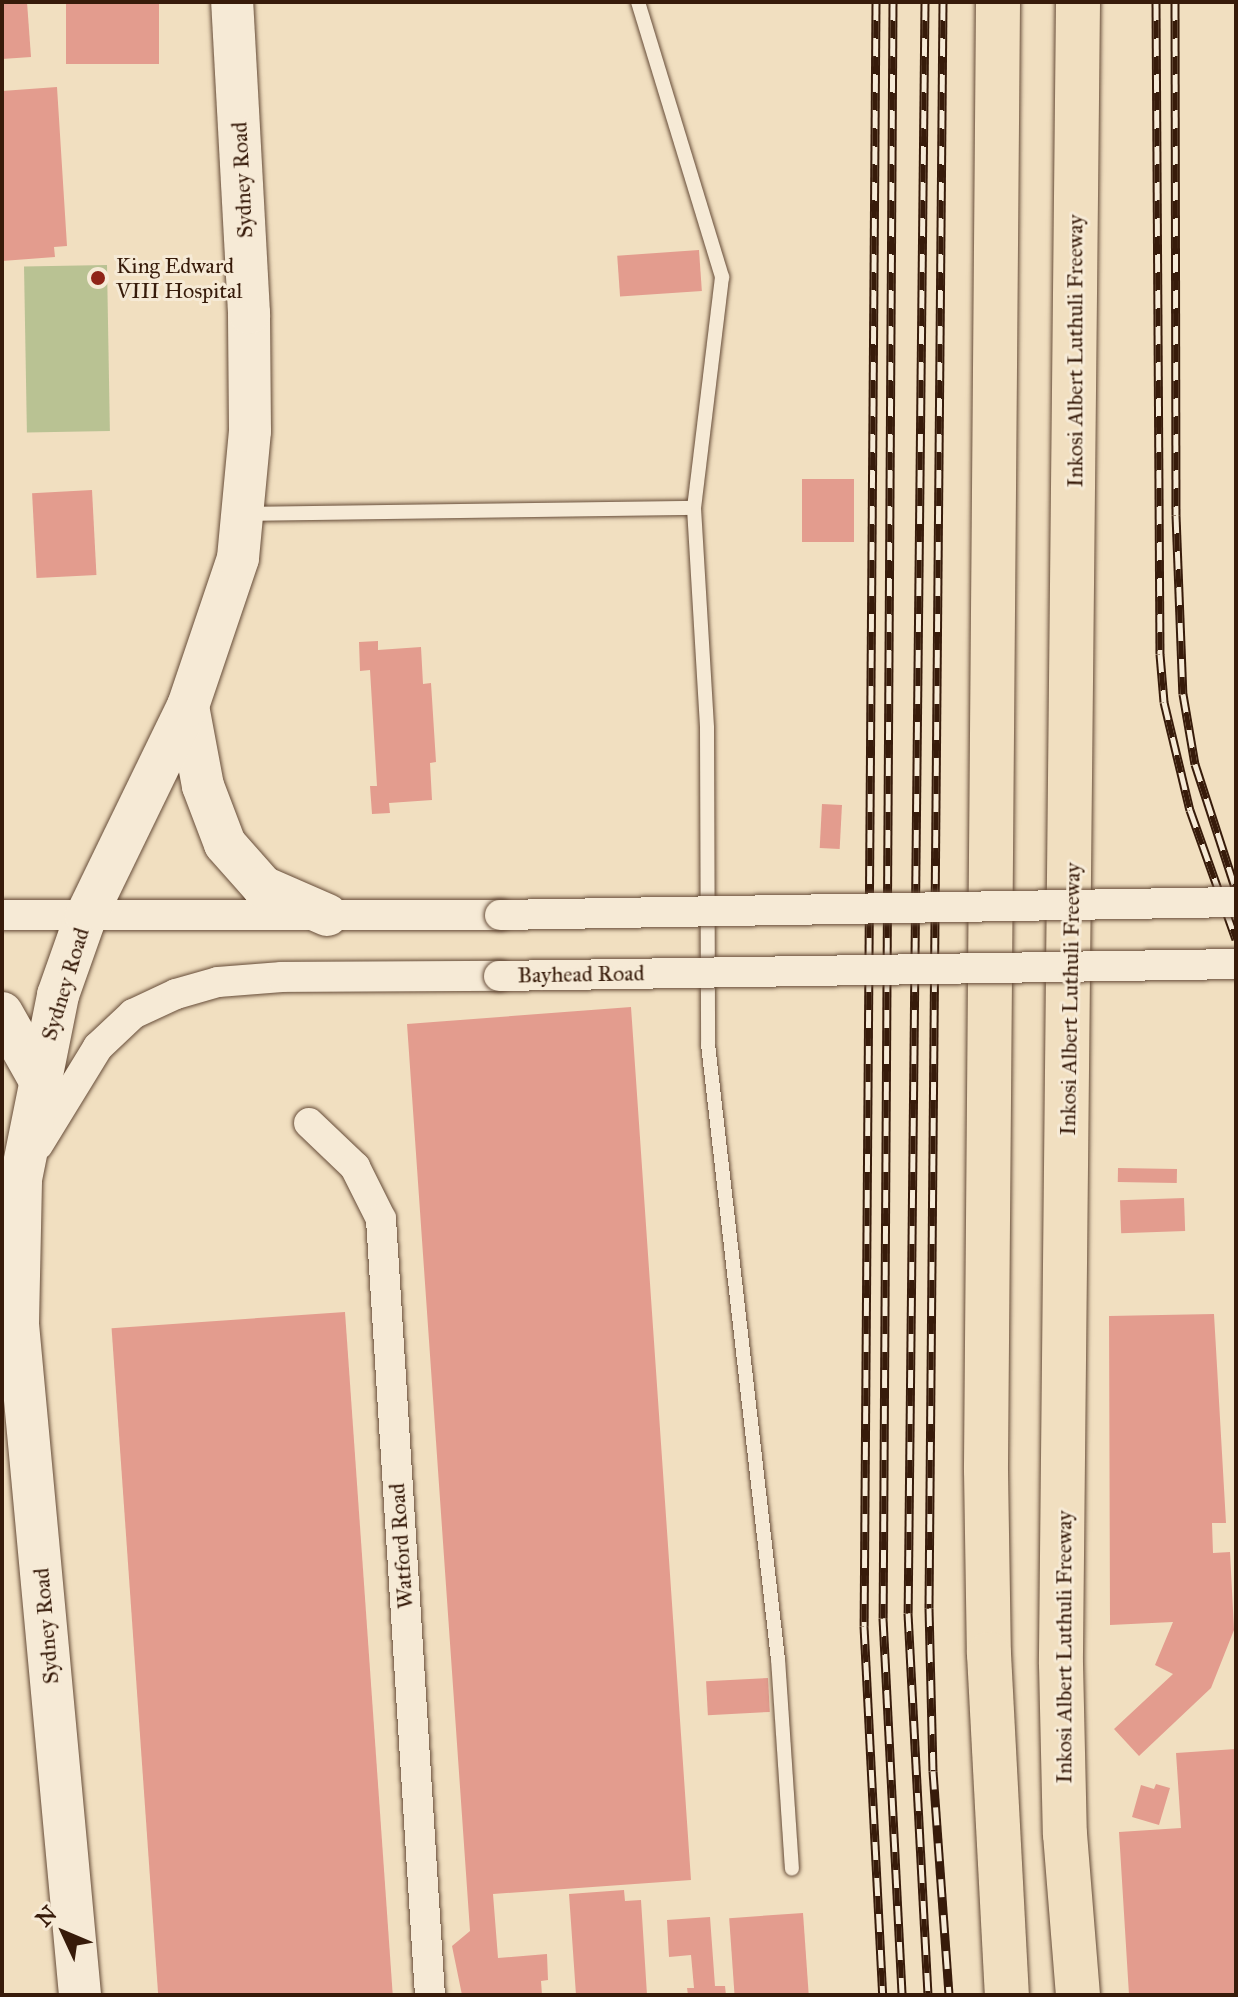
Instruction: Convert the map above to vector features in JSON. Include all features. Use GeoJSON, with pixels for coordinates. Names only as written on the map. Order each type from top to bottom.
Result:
{"type":"FeatureCollection","features":[{"type":"Feature","properties":{"kind":"highway"},"geometry":{"type":"LineString","coordinates":[[998,2],[986,1470],[993,1761],[1007,1995]]}},
{"type":"Feature","properties":{"kind":"highway","name":"Inkosi Albert Luthuli Freeway"},"geometry":{"type":"LineString","coordinates":[[1078,2],[1061,1664],[1065,1834],[1078,1995]]}},
{"type":"Feature","properties":{"kind":"main road","name":"Sydney Road"},"geometry":{"type":"LineString","coordinates":[[80,1995],[10,1325],[21,1179],[38,1077],[58,995],[86,916],[188,706],[232,587],[245,514],[249,313],[232,2]]}},
{"type":"Feature","properties":{"kind":"main road"},"geometry":{"type":"LineString","coordinates":[[188,706],[203,786],[225,844],[263,887],[327,915]]}},
{"type":"Feature","properties":{"kind":"main road"},"geometry":{"type":"LineString","coordinates":[[2,1013],[38,1077]]}},
{"type":"Feature","properties":{"kind":"street"},"geometry":{"type":"LineString","coordinates":[[2,915],[500,915],[1236,902]]}},
{"type":"Feature","properties":{"kind":"street","name":"Bayhead Road"},"geometry":{"type":"LineString","coordinates":[[21,1179],[93,1055],[114,1031],[150,1004],[218,982],[269,978],[1236,964]]}},
{"type":"Feature","properties":{"kind":"street","name":"Watford Road"},"geometry":{"type":"LineString","coordinates":[[309,1123],[355,1167],[381,1219],[430,1995]]}},
{"type":"Feature","properties":{"kind":"lane"},"geometry":{"type":"LineString","coordinates":[[638,2],[722,277],[694,508],[707,728],[708,1044],[778,1659],[792,1869]]}},
{"type":"Feature","properties":{"kind":"lane"},"geometry":{"type":"LineString","coordinates":[[245,514],[694,508]]}},
{"type":"Feature","properties":{"kind":"green space"},"geometry":{"type":"Polygon","coordinates":[[[107,265],[110,431],[27,432],[24,266],[107,265]]]}},
{"type":"Feature","properties":{"kind":"building"},"geometry":{"type":"Polygon","coordinates":[[[2,2],[27,2],[31,57],[2,59],[2,2]]]}},
{"type":"Feature","properties":{"kind":"building"},"geometry":{"type":"Polygon","coordinates":[[[66,2],[159,2],[159,64],[66,64],[66,2]]]}},
{"type":"Feature","properties":{"kind":"building"},"geometry":{"type":"Polygon","coordinates":[[[57,87],[67,246],[54,247],[55,257],[2,261],[2,91],[57,87]]]}},
{"type":"Feature","properties":{"kind":"building"},"geometry":{"type":"Polygon","coordinates":[[[699,250],[702,291],[620,297],[617,256],[699,250]]]}},
{"type":"Feature","properties":{"kind":"building"},"geometry":{"type":"Polygon","coordinates":[[[802,479],[854,479],[854,542],[802,542],[802,479]]]}},
{"type":"Feature","properties":{"kind":"building"},"geometry":{"type":"Polygon","coordinates":[[[92,490],[96,575],[37,578],[32,493],[92,490]]]}},
{"type":"Feature","properties":{"kind":"building"},"geometry":{"type":"Polygon","coordinates":[[[378,641],[378,650],[421,647],[423,684],[431,683],[436,762],[430,763],[432,800],[389,803],[390,813],[372,814],[370,786],[377,786],[370,670],[360,671],[359,642],[378,641]]]}},
{"type":"Feature","properties":{"kind":"building"},"geometry":{"type":"Polygon","coordinates":[[[822,804],[842,805],[840,849],[820,848],[822,804]]]}},
{"type":"Feature","properties":{"kind":"building"},"geometry":{"type":"Polygon","coordinates":[[[631,1007],[691,1880],[493,1894],[498,1958],[547,1954],[548,1980],[541,1981],[542,1995],[462,1995],[452,1946],[470,1931],[407,1024],[631,1007]]]}},
{"type":"Feature","properties":{"kind":"building"},"geometry":{"type":"Polygon","coordinates":[[[1118,1168],[1177,1169],[1177,1183],[1118,1182],[1118,1168]]]}},
{"type":"Feature","properties":{"kind":"building"},"geometry":{"type":"Polygon","coordinates":[[[1184,1198],[1185,1231],[1121,1233],[1120,1200],[1184,1198]]]}},
{"type":"Feature","properties":{"kind":"building"},"geometry":{"type":"Polygon","coordinates":[[[345,1312],[393,1995],[158,1995],[112,1328],[345,1312]]]}},
{"type":"Feature","properties":{"kind":"building"},"geometry":{"type":"Polygon","coordinates":[[[1214,1314],[1226,1523],[1212,1523],[1213,1553],[1230,1552],[1234,1630],[1211,1688],[1139,1756],[1114,1729],[1173,1674],[1155,1665],[1173,1622],[1110,1625],[1109,1316],[1214,1314]]]}},
{"type":"Feature","properties":{"kind":"building"},"geometry":{"type":"Polygon","coordinates":[[[768,1678],[770,1712],[708,1715],[706,1681],[768,1678]]]}},
{"type":"Feature","properties":{"kind":"building"},"geometry":{"type":"Polygon","coordinates":[[[1236,1749],[1236,1995],[1129,1995],[1119,1832],[1181,1828],[1176,1753],[1236,1749]]]}},
{"type":"Feature","properties":{"kind":"building"},"geometry":{"type":"Polygon","coordinates":[[[1156,1784],[1170,1788],[1159,1825],[1132,1817],[1141,1785],[1154,1789],[1156,1784]]]}},
{"type":"Feature","properties":{"kind":"building"},"geometry":{"type":"Polygon","coordinates":[[[624,1890],[625,1901],[641,1900],[647,1995],[576,1995],[569,1894],[624,1890]]]}},
{"type":"Feature","properties":{"kind":"building"},"geometry":{"type":"Polygon","coordinates":[[[803,1913],[809,1995],[735,1995],[729,1918],[803,1913]]]}},
{"type":"Feature","properties":{"kind":"building"},"geometry":{"type":"Polygon","coordinates":[[[710,1917],[715,1986],[725,1986],[726,1995],[688,1995],[687,1988],[694,1988],[691,1955],[669,1957],[667,1920],[710,1917]]]}},
{"type":"Feature","properties":{"kind":"railway"},"geometry":{"type":"LineString","coordinates":[[876,2],[864,1626],[883,1995]]}},
{"type":"Feature","properties":{"kind":"railway"},"geometry":{"type":"LineString","coordinates":[[893,2],[883,1618],[902,1995]]}},
{"type":"Feature","properties":{"kind":"railway"},"geometry":{"type":"LineString","coordinates":[[925,2],[908,1613],[928,1995]]}},
{"type":"Feature","properties":{"kind":"railway"},"geometry":{"type":"LineString","coordinates":[[943,2],[929,1608],[933,1771],[949,1995]]}},
{"type":"Feature","properties":{"kind":"railway"},"geometry":{"type":"LineString","coordinates":[[1156,2],[1160,654],[1164,702],[1190,810],[1236,939]]}},
{"type":"Feature","properties":{"kind":"railway"},"geometry":{"type":"LineString","coordinates":[[1175,2],[1176,515],[1183,694],[1195,764],[1236,890]]}},
{"type":"Feature","properties":{"kind":"place","name":"King Edward VIII Hospital"},"geometry":{"type":"Point","coordinates":[98,278]}}]}
